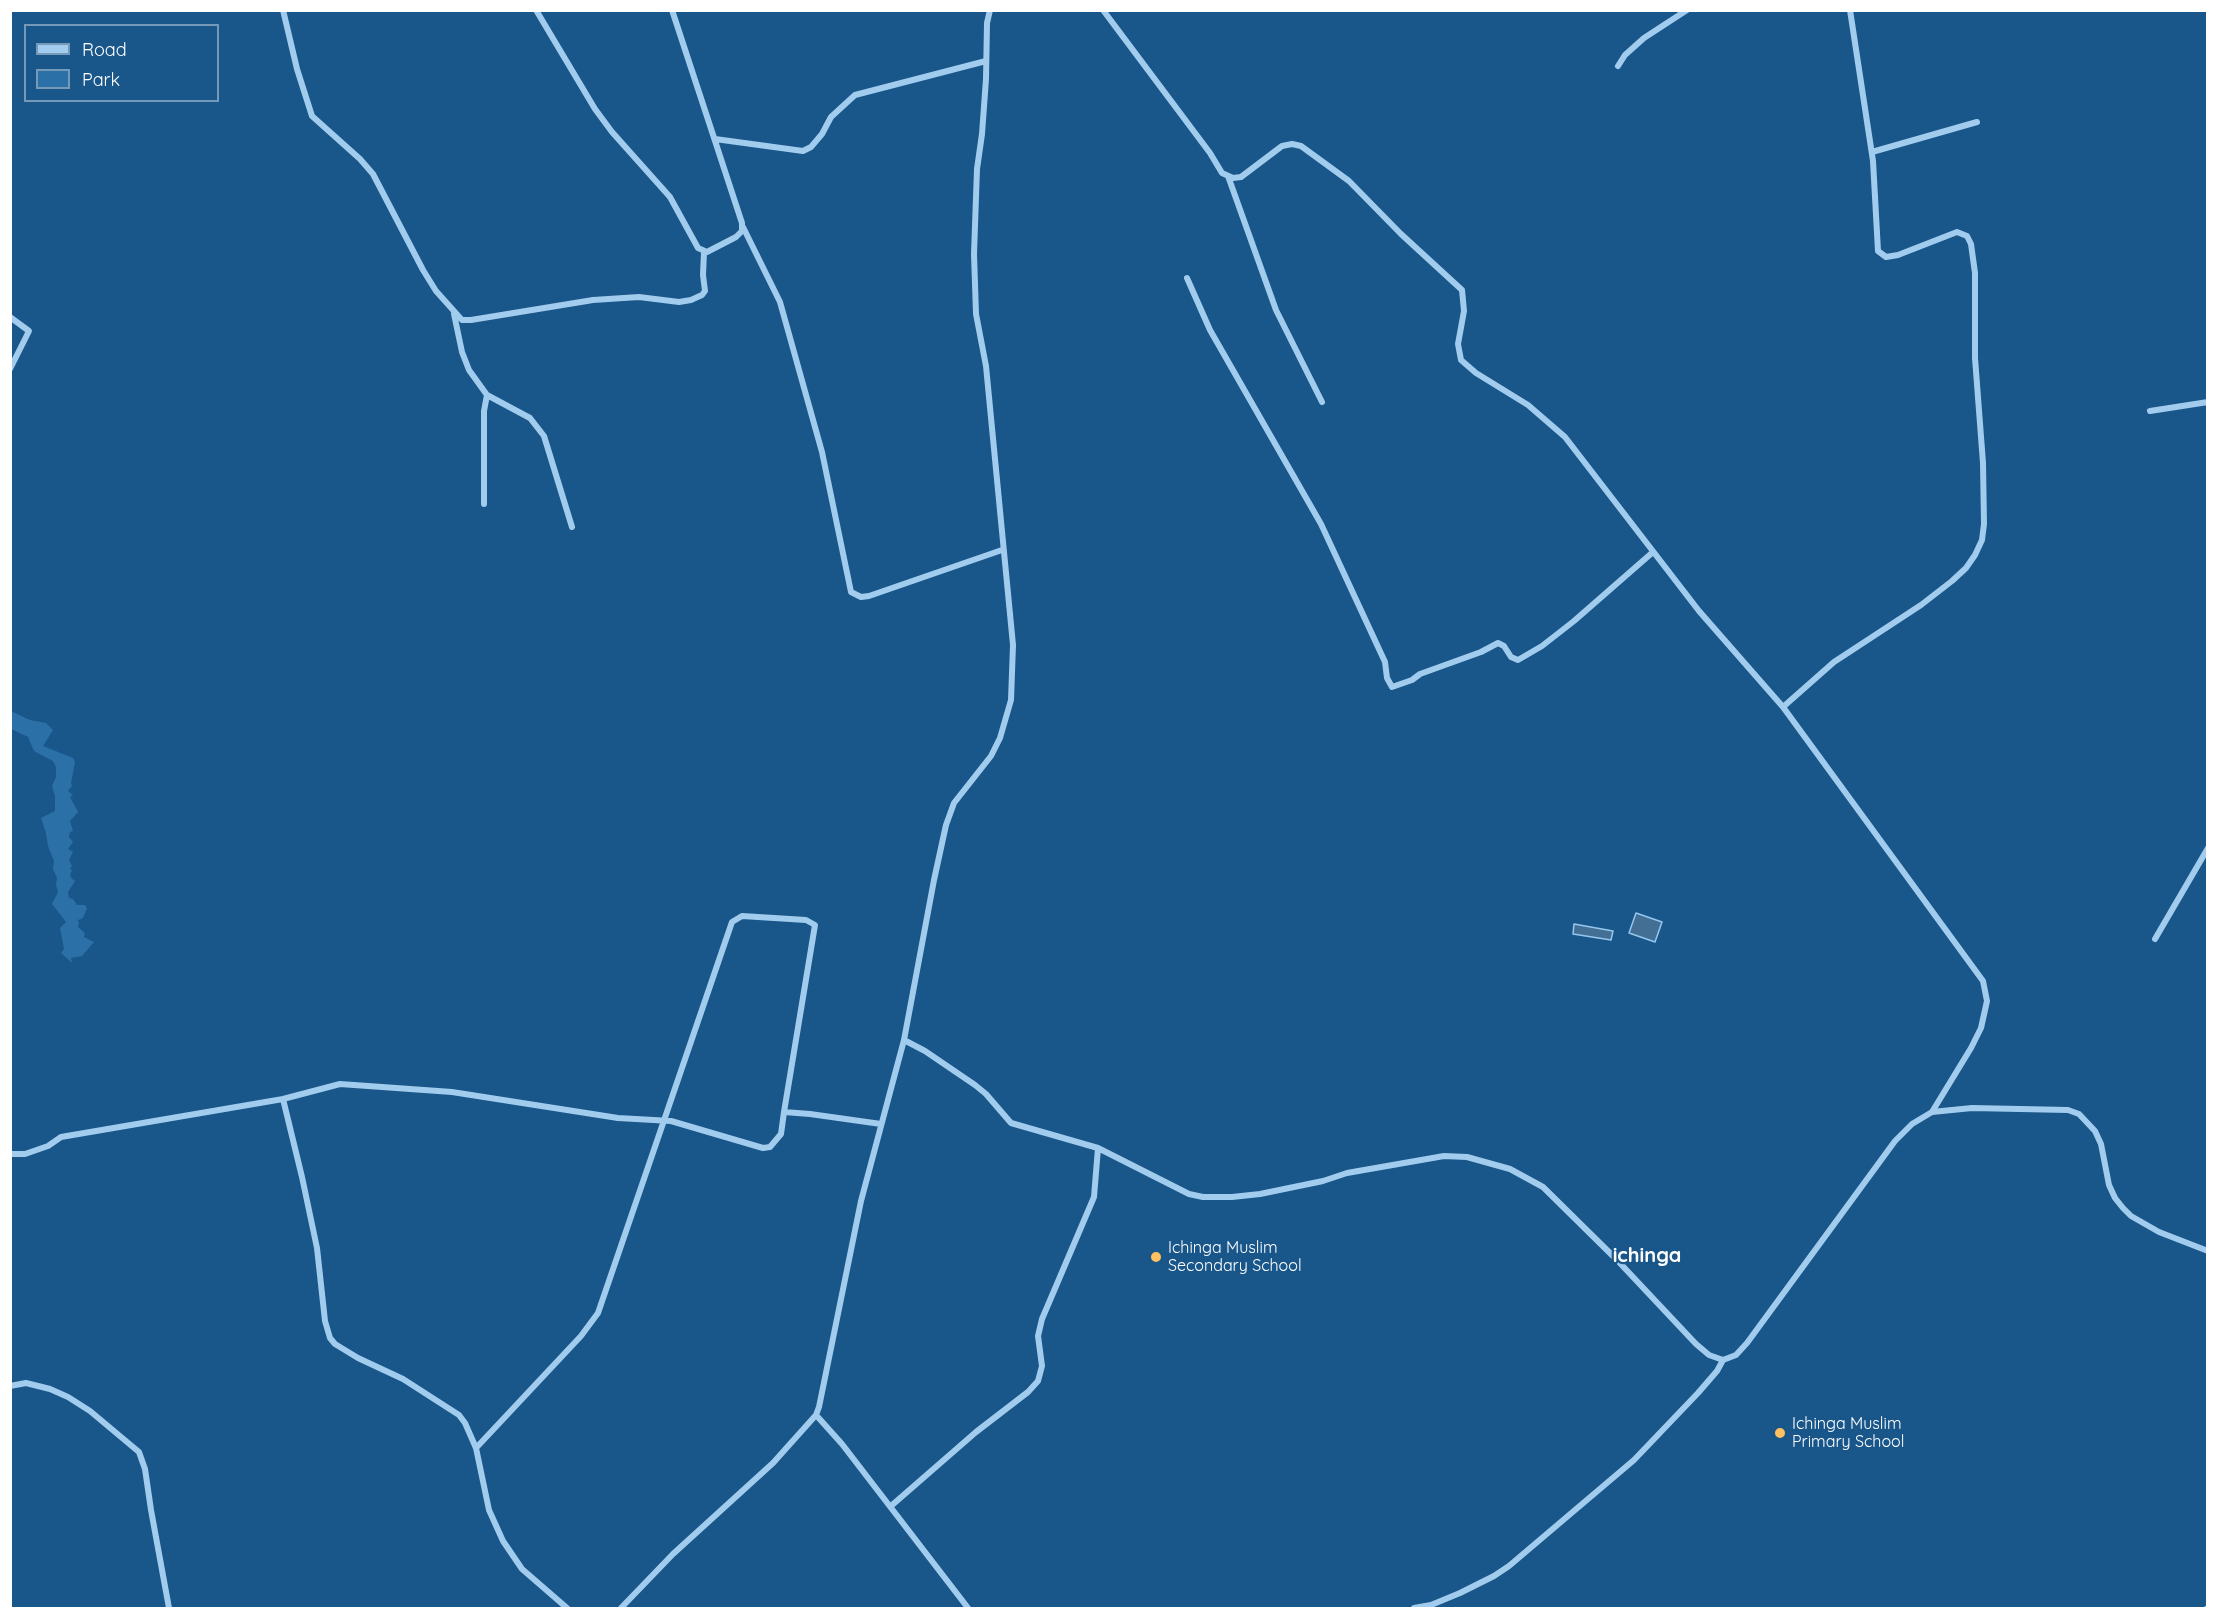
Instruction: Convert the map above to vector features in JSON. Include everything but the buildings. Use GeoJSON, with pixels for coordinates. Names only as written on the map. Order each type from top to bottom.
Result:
{"type":"FeatureCollection","features":[{"type":"Feature","properties":{"kind":"street"},"geometry":{"type":"LineString","coordinates":[[283,10],[305,98],[312,116],[360,159],[373,174],[423,270],[436,291],[447,305],[453,308],[457,316],[466,321],[593,300],[639,297],[685,301],[700,297],[705,291],[703,275],[705,252]]}},
{"type":"Feature","properties":{"kind":"street"},"geometry":{"type":"LineString","coordinates":[[536,10],[595,109],[612,132],[670,197],[698,248],[705,252],[712,252],[736,237],[743,227]]}},
{"type":"Feature","properties":{"kind":"street"},"geometry":{"type":"LineString","coordinates":[[672,10],[743,227],[780,302],[822,452],[851,592],[861,597],[869,596],[1002,550]]}},
{"type":"Feature","properties":{"kind":"street"},"geometry":{"type":"LineString","coordinates":[[621,1608],[673,1554],[773,1462],[816,1416],[861,1200],[904,1040],[946,825],[954,803],[990,756],[1000,738],[1011,700],[1013,645],[986,366],[976,314],[974,254],[977,169],[982,134],[987,23],[990,10]]}},
{"type":"Feature","properties":{"kind":"street"},"geometry":{"type":"LineString","coordinates":[[1103,10],[1210,153],[1222,173],[1241,177],[1275,150],[1292,144],[1302,146],[1349,181],[1401,234],[1462,290],[1464,311],[1458,344],[1461,360],[1476,373],[1528,405],[1557,428],[1699,611],[1783,707],[1983,981],[1987,1001],[1981,1028],[1932,1112]]}},
{"type":"Feature","properties":{"kind":"street"},"geometry":{"type":"LineString","coordinates":[[1618,66],[1625,55],[1644,38],[1687,10]]}},
{"type":"Feature","properties":{"kind":"street"},"geometry":{"type":"LineString","coordinates":[[1783,707],[1842,656],[1922,605],[1952,582],[1966,568],[1982,540],[1984,524],[1983,463],[1975,358],[1975,273],[1971,244],[1967,236],[1954,232],[1898,255],[1889,257],[1880,253],[1876,243],[1872,152],[1850,10]]}},
{"type":"Feature","properties":{"kind":"street"},"geometry":{"type":"LineString","coordinates":[[715,139],[802,151],[811,147],[822,134],[831,117],[855,95],[986,61]]}},
{"type":"Feature","properties":{"kind":"street"},"geometry":{"type":"LineString","coordinates":[[1872,152],[1977,122]]}},
{"type":"Feature","properties":{"kind":"street"},"geometry":{"type":"LineString","coordinates":[[1228,176],[1276,310],[1322,402]]}},
{"type":"Feature","properties":{"kind":"street"},"geometry":{"type":"LineString","coordinates":[[1187,278],[1210,330],[1321,524],[1385,662],[1387,678],[1392,687],[1498,644],[1504,646],[1511,657],[1518,660],[1542,646],[1574,621],[1653,552]]}},
{"type":"Feature","properties":{"kind":"street"},"geometry":{"type":"LineString","coordinates":[[453,308],[468,370],[487,395],[530,418],[544,436],[572,527]]}},
{"type":"Feature","properties":{"kind":"street"},"geometry":{"type":"LineString","coordinates":[[10,317],[29,331],[10,369]]}},
{"type":"Feature","properties":{"kind":"street"},"geometry":{"type":"LineString","coordinates":[[484,504],[484,411],[487,395]]}},
{"type":"Feature","properties":{"kind":"street"},"geometry":{"type":"LineString","coordinates":[[2151,411],[2208,402]]}},
{"type":"Feature","properties":{"kind":"street"},"geometry":{"type":"LineString","coordinates":[[2155,939],[2208,848]]}},
{"type":"Feature","properties":{"kind":"street"},"geometry":{"type":"LineString","coordinates":[[10,1154],[25,1154],[48,1146],[61,1137],[283,1099],[328,1086],[359,1084],[452,1092],[618,1118],[664,1121],[678,1123],[764,1148],[770,1147],[781,1134],[786,1091],[816,932],[815,925],[806,920],[742,916],[732,922],[664,1121],[598,1313],[581,1336],[477,1448]]}},
{"type":"Feature","properties":{"kind":"street"},"geometry":{"type":"LineString","coordinates":[[904,1040],[940,1060],[981,1089],[1011,1123],[1098,1148],[1189,1194],[1203,1197],[1260,1194],[1323,1181],[1347,1173],[1444,1156],[1467,1158],[1510,1169],[1543,1187],[1609,1252],[1702,1350],[1723,1360],[1736,1355],[1748,1343],[1895,1141],[1912,1124],[1932,1112],[1972,1108],[2068,1110],[2079,1114],[2095,1131],[2101,1144],[2109,1185],[2123,1208],[2131,1216],[2159,1232],[2208,1251]]}},
{"type":"Feature","properties":{"kind":"street"},"geometry":{"type":"LineString","coordinates":[[283,1099],[317,1248],[325,1321],[330,1338],[335,1344],[358,1358],[403,1379],[454,1410],[465,1423],[477,1448],[489,1510],[503,1541],[522,1569],[567,1608]]}},
{"type":"Feature","properties":{"kind":"street"},"geometry":{"type":"LineString","coordinates":[[784,1112],[881,1124]]}},
{"type":"Feature","properties":{"kind":"street"},"geometry":{"type":"LineString","coordinates":[[891,1506],[976,1432],[1028,1392],[1038,1381],[1042,1366],[1038,1336],[1042,1319],[1094,1197],[1098,1148]]}},
{"type":"Feature","properties":{"kind":"street"},"geometry":{"type":"LineString","coordinates":[[1414,1608],[1431,1605],[1460,1593],[1509,1566],[1634,1460],[1698,1394],[1718,1371],[1723,1360]]}},
{"type":"Feature","properties":{"kind":"street"},"geometry":{"type":"LineString","coordinates":[[10,1386],[26,1383],[50,1389],[68,1397],[139,1452],[146,1469],[169,1608]]}},
{"type":"Feature","properties":{"kind":"street"},"geometry":{"type":"LineString","coordinates":[[816,1416],[842,1444],[968,1608]]}},
{"type":"Feature","properties":{"kind":"green space"},"geometry":{"type":"Polygon","coordinates":[[[11,711],[30,720],[46,723],[53,730],[43,746],[73,758],[75,762],[72,786],[68,791],[73,795],[70,797],[78,812],[70,821],[73,831],[70,832],[69,837],[73,842],[68,849],[73,852],[69,860],[72,866],[70,868],[71,878],[75,881],[68,892],[69,898],[73,899],[77,905],[85,905],[87,908],[83,918],[77,919],[78,927],[85,933],[84,937],[94,942],[82,956],[71,958],[72,963],[61,953],[64,949],[60,928],[66,922],[52,904],[58,892],[57,878],[41,818],[55,811],[52,786],[56,777],[56,767],[53,761],[34,751],[28,737],[11,729],[11,711]]]}},
{"type":"Feature","properties":{"kind":"shaded area"},"geometry":{"type":"Polygon","coordinates":[[[1636,913],[1662,922],[1655,942],[1629,933],[1636,913]]]}},
{"type":"Feature","properties":{"kind":"shaded area"},"geometry":{"type":"Polygon","coordinates":[[[1574,924],[1613,931],[1611,940],[1573,934],[1574,924]]]}},
{"type":"Feature","properties":{"kind":"place","name":"Ichinga Muslim Secondary School"},"geometry":{"type":"Point","coordinates":[1156,1257]}},
{"type":"Feature","properties":{"kind":"place","name":"Ichinga Muslim Primary School"},"geometry":{"type":"Point","coordinates":[1780,1433]}},
{"type":"Feature","properties":{"kind":"district","name":"ichinga"},"geometry":{"type":"Point","coordinates":[1647,1256]}}]}
